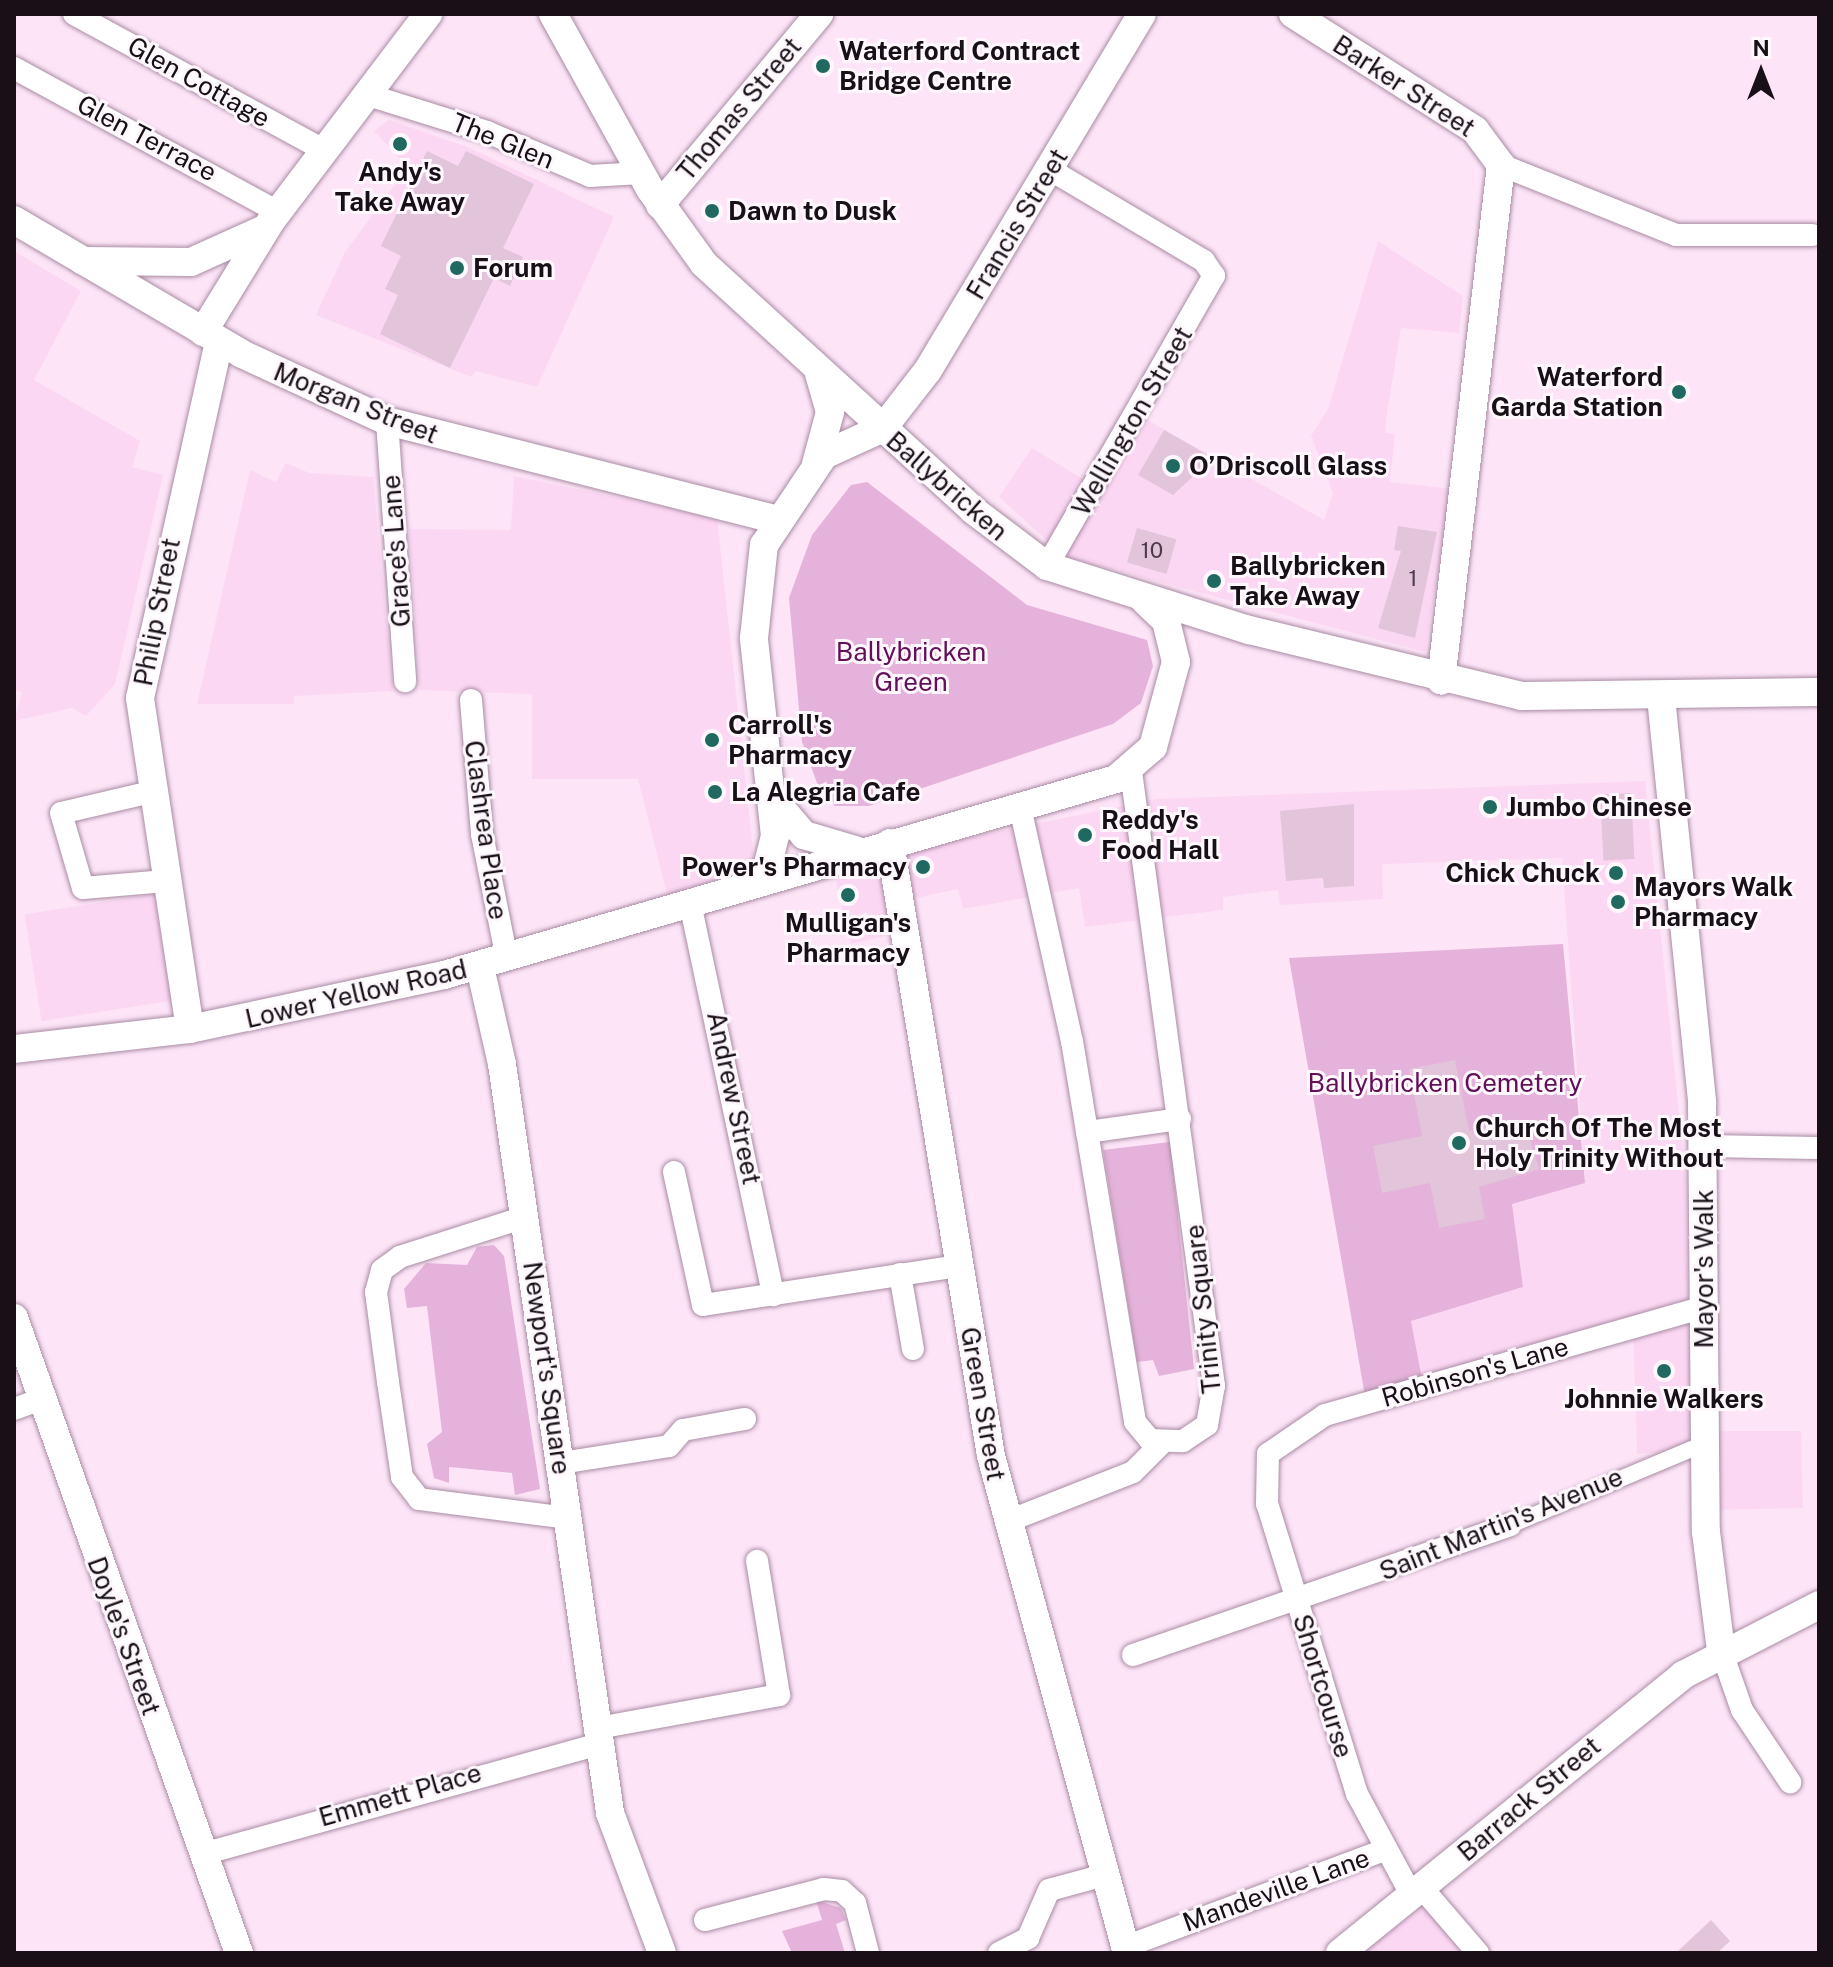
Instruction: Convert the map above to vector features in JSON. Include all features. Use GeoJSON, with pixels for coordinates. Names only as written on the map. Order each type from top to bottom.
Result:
{"type":"FeatureCollection","features":[{"type":"Feature","properties":{"kind":"street","name":"Glen Cottage"},"geometry":{"type":"LineString","coordinates":[[74,14],[323,150]]}},
{"type":"Feature","properties":{"kind":"street"},"geometry":{"type":"LineString","coordinates":[[211,337],[275,217],[428,14]]}},
{"type":"Feature","properties":{"kind":"street"},"geometry":{"type":"LineString","coordinates":[[553,14],[660,205],[718,279],[883,428]]}},
{"type":"Feature","properties":{"kind":"street","name":"Thomas Street"},"geometry":{"type":"LineString","coordinates":[[660,205],[819,14]]}},
{"type":"Feature","properties":{"kind":"street","name":"Francis Street"},"geometry":{"type":"LineString","coordinates":[[883,428],[928,370],[1142,14]]}},
{"type":"Feature","properties":{"kind":"street","name":"Barker Street"},"geometry":{"type":"LineString","coordinates":[[1293,14],[1475,130],[1501,165]]}},
{"type":"Feature","properties":{"kind":"street","name":"Glen Terrace"},"geometry":{"type":"LineString","coordinates":[[14,68],[275,217]]}},
{"type":"Feature","properties":{"kind":"street","name":"The Glen"},"geometry":{"type":"LineString","coordinates":[[365,94],[487,132],[597,178],[641,173]]}},
{"type":"Feature","properties":{"kind":"street"},"geometry":{"type":"LineString","coordinates":[[1441,681],[1501,165],[1684,237],[1812,235]]}},
{"type":"Feature","properties":{"kind":"street","name":"Wellington Street"},"geometry":{"type":"LineString","coordinates":[[1047,566],[1214,276],[1197,256],[1051,170]]}},
{"type":"Feature","properties":{"kind":"street"},"geometry":{"type":"LineString","coordinates":[[83,261],[204,259],[275,217]]}},
{"type":"Feature","properties":{"kind":"street","name":"Morgan Street"},"geometry":{"type":"LineString","coordinates":[[14,220],[211,337],[387,421],[775,519]]}},
{"type":"Feature","properties":{"kind":"street","name":"Philip Street"},"geometry":{"type":"LineString","coordinates":[[190,1029],[151,792],[142,679],[211,337]]}},
{"type":"Feature","properties":{"kind":"street"},"geometry":{"type":"LineString","coordinates":[[815,369],[830,412],[815,464]]}},
{"type":"Feature","properties":{"kind":"street","name":"Grace's Lane"},"geometry":{"type":"LineString","coordinates":[[387,421],[405,681]]}},
{"type":"Feature","properties":{"kind":"street","name":"Ballybricken"},"geometry":{"type":"LineString","coordinates":[[743,886],[761,875],[773,853],[772,795],[754,638],[757,575],[775,519],[815,464],[844,441],[883,428],[1000,534],[1047,566],[1136,597],[1249,630],[1441,681],[1530,697],[1819,692]]}},
{"type":"Feature","properties":{"kind":"street","name":"Ballybricken"},"geometry":{"type":"LineString","coordinates":[[690,903],[1020,807],[1131,771],[1158,736],[1174,673],[1166,621],[1136,597]]}},
{"type":"Feature","properties":{"kind":"street","name":"Ballybricken"},"geometry":{"type":"LineString","coordinates":[[1174,673],[1203,637],[1249,630]]}},
{"type":"Feature","properties":{"kind":"street","name":"Mayor's Walk"},"geometry":{"type":"LineString","coordinates":[[1661,697],[1704,1146],[1704,1444],[1721,1650]]}},
{"type":"Feature","properties":{"kind":"street","name":"Clashrea Place"},"geometry":{"type":"LineString","coordinates":[[471,700],[486,864],[507,959]]}},
{"type":"Feature","properties":{"kind":"street","name":"Trinity Square"},"geometry":{"type":"LineString","coordinates":[[1131,771],[1180,1119],[1214,1406],[1196,1435],[1162,1443]]}},
{"type":"Feature","properties":{"kind":"street"},"geometry":{"type":"LineString","coordinates":[[151,792],[61,813],[83,888],[166,881]]}},
{"type":"Feature","properties":{"kind":"street","name":"Ballybricken"},"geometry":{"type":"LineString","coordinates":[[772,795],[786,820],[812,840],[880,846]]}},
{"type":"Feature","properties":{"kind":"street"},"geometry":{"type":"LineString","coordinates":[[1006,1522],[1133,1472],[1162,1443],[1144,1436],[1131,1406],[1087,1132],[1020,807]]}},
{"type":"Feature","properties":{"kind":"street","name":"Green Street"},"geometry":{"type":"LineString","coordinates":[[880,846],[1006,1522],[1126,1950]]}},
{"type":"Feature","properties":{"kind":"street","name":"Lower Yellow Road"},"geometry":{"type":"LineString","coordinates":[[14,1049],[190,1029],[480,967],[690,903]]}},
{"type":"Feature","properties":{"kind":"street","name":"Andrew Street"},"geometry":{"type":"LineString","coordinates":[[690,903],[773,1295]]}},
{"type":"Feature","properties":{"kind":"street","name":"Newport's Square"},"geometry":{"type":"LineString","coordinates":[[480,967],[525,1217],[617,1845],[662,1953]]}},
{"type":"Feature","properties":{"kind":"street"},"geometry":{"type":"LineString","coordinates":[[1087,1132],[1180,1119]]}},
{"type":"Feature","properties":{"kind":"street"},"geometry":{"type":"LineString","coordinates":[[1704,1146],[1819,1148]]}},
{"type":"Feature","properties":{"kind":"street"},"geometry":{"type":"LineString","coordinates":[[674,1172],[703,1305],[959,1266]]}},
{"type":"Feature","properties":{"kind":"street"},"geometry":{"type":"LineString","coordinates":[[525,1217],[400,1257],[382,1270],[376,1292],[386,1367],[402,1477],[419,1499],[568,1518]]}},
{"type":"Feature","properties":{"kind":"street"},"geometry":{"type":"LineString","coordinates":[[900,1274],[913,1349]]}},
{"type":"Feature","properties":{"kind":"street","name":"Robinson's Lane"},"geometry":{"type":"LineString","coordinates":[[1264,1465],[1279,1442],[1325,1415],[1704,1307]]}},
{"type":"Feature","properties":{"kind":"street","name":"Doyle's Street"},"geometry":{"type":"LineString","coordinates":[[14,1318],[239,1953]]}},
{"type":"Feature","properties":{"kind":"street"},"geometry":{"type":"LineString","coordinates":[[14,1409],[41,1399]]}},
{"type":"Feature","properties":{"kind":"street"},"geometry":{"type":"LineString","coordinates":[[561,1463],[669,1446],[683,1430],[745,1419]]}},
{"type":"Feature","properties":{"kind":"street","name":"Saint Martin's Avenue"},"geometry":{"type":"LineString","coordinates":[[1133,1655],[1297,1602],[1510,1525],[1704,1444]]}},
{"type":"Feature","properties":{"kind":"street","name":"Shortcourse"},"geometry":{"type":"LineString","coordinates":[[1264,1465],[1264,1492],[1297,1602],[1382,1851],[1417,1892],[1478,1953]]}},
{"type":"Feature","properties":{"kind":"street","name":"Emmett Place"},"geometry":{"type":"LineString","coordinates":[[203,1854],[599,1736],[779,1695],[757,1561]]}},
{"type":"Feature","properties":{"kind":"street","name":"Barrack Street"},"geometry":{"type":"LineString","coordinates":[[1340,1953],[1721,1650],[1819,1605]]}},
{"type":"Feature","properties":{"kind":"street"},"geometry":{"type":"LineString","coordinates":[[1721,1650],[1742,1710],[1790,1782]]}},
{"type":"Feature","properties":{"kind":"street","name":"Mandeville Lane"},"geometry":{"type":"LineString","coordinates":[[1126,1950],[1382,1851]]}},
{"type":"Feature","properties":{"kind":"street"},"geometry":{"type":"LineString","coordinates":[[999,1953],[1028,1938],[1049,1890],[1105,1875]]}},
{"type":"Feature","properties":{"kind":"street"},"geometry":{"type":"LineString","coordinates":[[705,1920],[824,1889],[842,1891],[855,1903],[868,1953]]}},
{"type":"Feature","properties":{"kind":"shaded area"},"geometry":{"type":"Polygon","coordinates":[[[389,120],[468,147],[614,217],[537,387],[476,371],[471,377],[316,315],[345,252],[408,167],[374,131],[389,120]]]}},
{"type":"Feature","properties":{"kind":"shaded area"},"geometry":{"type":"Polygon","coordinates":[[[1378,241],[1463,296],[1459,333],[1401,328],[1387,413],[1385,433],[1395,434],[1390,482],[1451,489],[1425,652],[1065,557],[999,497],[1032,448],[1104,492],[1146,419],[1324,520],[1333,493],[1311,436],[1328,409],[1378,241]]]}},
{"type":"Feature","properties":{"kind":"shaded area"},"geometry":{"type":"Polygon","coordinates":[[[14,251],[81,291],[34,380],[140,441],[132,467],[163,475],[115,684],[86,716],[72,708],[14,721],[22,693],[14,689],[14,251]]]}},
{"type":"Feature","properties":{"kind":"shaded area"},"geometry":{"type":"Polygon","coordinates":[[[286,463],[309,473],[373,477],[393,691],[294,696],[294,704],[197,704],[250,470],[276,482],[286,463]]]}},
{"type":"Feature","properties":{"kind":"shaded area"},"geometry":{"type":"Polygon","coordinates":[[[514,476],[717,518],[755,869],[668,898],[638,779],[532,779],[532,694],[420,690],[409,529],[511,530],[514,476]]]}},
{"type":"Feature","properties":{"kind":"shaded area"},"geometry":{"type":"Polygon","coordinates":[[[1645,781],[1685,1173],[1691,1431],[1801,1431],[1803,1508],[1712,1510],[1711,1448],[1637,1454],[1633,1323],[1422,1379],[1411,1321],[1523,1287],[1511,1204],[1585,1182],[1562,858],[1382,864],[1383,899],[1280,905],[1278,890],[1223,897],[1223,910],[1085,927],[1079,888],[963,909],[958,889],[897,902],[902,932],[851,944],[834,873],[903,851],[1157,799],[1645,781]]]}},
{"type":"Feature","properties":{"kind":"shaded area"},"geometry":{"type":"Polygon","coordinates":[[[154,894],[171,1001],[42,1021],[25,914],[154,894]]]}},
{"type":"Feature","properties":{"kind":"shaded area"},"geometry":{"type":"Polygon","coordinates":[[[1423,1903],[1465,1953],[1361,1953],[1423,1903]]]}},
{"type":"Feature","properties":{"kind":"green space","name":"Ballybricken Green"},"geometry":{"type":"Polygon","coordinates":[[[867,482],[1027,605],[1147,640],[1153,666],[1141,703],[1113,724],[869,806],[835,806],[817,783],[802,742],[789,598],[812,535],[851,485],[867,482]]]}},
{"type":"Feature","properties":{"kind":"green space","name":"Ballybricken Cemetery"},"geometry":{"type":"Polygon","coordinates":[[[1563,944],[1585,1183],[1512,1204],[1523,1287],[1411,1321],[1422,1379],[1365,1396],[1289,958],[1563,944]]]}},
{"type":"Feature","properties":{"kind":"green space"},"geometry":{"type":"Polygon","coordinates":[[[1170,1142],[1194,1369],[1159,1376],[1153,1360],[1137,1362],[1103,1150],[1170,1142]]]}},
{"type":"Feature","properties":{"kind":"green space"},"geometry":{"type":"Polygon","coordinates":[[[494,1245],[504,1256],[540,1489],[515,1495],[512,1473],[449,1467],[449,1483],[434,1478],[427,1444],[442,1432],[427,1306],[407,1308],[404,1289],[426,1263],[467,1265],[477,1247],[494,1245]]]}},
{"type":"Feature","properties":{"kind":"green space"},"geometry":{"type":"Polygon","coordinates":[[[816,1900],[841,1908],[846,1920],[836,1924],[845,1953],[792,1953],[782,1931],[822,1920],[816,1900]]]}},
{"type":"Feature","properties":{"kind":"building","name":"Forum"},"geometry":{"type":"Polygon","coordinates":[[[427,151],[458,166],[466,151],[534,184],[503,248],[523,257],[510,286],[494,278],[450,368],[380,334],[398,295],[385,289],[401,256],[381,246],[427,151]]]}},
{"type":"Feature","properties":{"kind":"building","name":"O’Driscoll Glass"},"geometry":{"type":"Polygon","coordinates":[[[1164,430],[1213,458],[1173,495],[1138,475],[1164,430]]]}},
{"type":"Feature","properties":{"kind":"building"},"geometry":{"type":"Polygon","coordinates":[[[1398,526],[1437,532],[1415,638],[1378,628],[1401,551],[1394,550],[1398,526]]]}},
{"type":"Feature","properties":{"kind":"building"},"geometry":{"type":"Polygon","coordinates":[[[1137,528],[1176,539],[1166,574],[1127,563],[1137,528]]]}},
{"type":"Feature","properties":{"kind":"building"},"geometry":{"type":"Polygon","coordinates":[[[1631,793],[1634,859],[1603,861],[1600,795],[1631,793]]]}},
{"type":"Feature","properties":{"kind":"building"},"geometry":{"type":"Polygon","coordinates":[[[1354,804],[1354,886],[1324,888],[1323,878],[1286,881],[1280,811],[1354,804]]]}},
{"type":"Feature","properties":{"kind":"building","name":"Church Of The Most Holy Trinity Without"},"geometry":{"type":"Polygon","coordinates":[[[1455,1060],[1469,1131],[1505,1125],[1529,1136],[1539,1169],[1479,1187],[1485,1219],[1439,1228],[1430,1183],[1382,1193],[1373,1146],[1422,1136],[1409,1069],[1455,1060]]]}},
{"type":"Feature","properties":{"kind":"building"},"geometry":{"type":"Polygon","coordinates":[[[1711,1920],[1730,1941],[1717,1953],[1676,1953],[1711,1920]]]}},
{"type":"Feature","properties":{"kind":"place","name":"Waterford Contract Bridge Centre"},"geometry":{"type":"Point","coordinates":[823,66]}},
{"type":"Feature","properties":{"kind":"place","name":"Andy's Take Away"},"geometry":{"type":"Point","coordinates":[400,144]}},
{"type":"Feature","properties":{"kind":"place","name":"Dawn to Dusk"},"geometry":{"type":"Point","coordinates":[712,211]}},
{"type":"Feature","properties":{"kind":"place","name":"Forum"},"geometry":{"type":"Point","coordinates":[457,268]}},
{"type":"Feature","properties":{"kind":"place","name":"Waterford Garda Station"},"geometry":{"type":"Point","coordinates":[1679,392]}},
{"type":"Feature","properties":{"kind":"place","name":"O’Driscoll Glass"},"geometry":{"type":"Point","coordinates":[1173,466]}},
{"type":"Feature","properties":{"kind":"place","name":"Ballybricken Take Away"},"geometry":{"type":"Point","coordinates":[1214,581]}},
{"type":"Feature","properties":{"kind":"place","name":"Carroll's Pharmacy"},"geometry":{"type":"Point","coordinates":[712,740]}},
{"type":"Feature","properties":{"kind":"place","name":"La Alegria Cafe"},"geometry":{"type":"Point","coordinates":[715,792]}},
{"type":"Feature","properties":{"kind":"place","name":"Jumbo Chinese"},"geometry":{"type":"Point","coordinates":[1490,807]}},
{"type":"Feature","properties":{"kind":"place","name":"Reddy's Food Hall"},"geometry":{"type":"Point","coordinates":[1085,835]}},
{"type":"Feature","properties":{"kind":"place","name":"Power's Pharmacy"},"geometry":{"type":"Point","coordinates":[923,867]}},
{"type":"Feature","properties":{"kind":"place","name":"Chick Chuck"},"geometry":{"type":"Point","coordinates":[1616,873]}},
{"type":"Feature","properties":{"kind":"place","name":"Mulligan's Pharmacy"},"geometry":{"type":"Point","coordinates":[848,895]}},
{"type":"Feature","properties":{"kind":"place","name":"Mayors Walk Pharmacy"},"geometry":{"type":"Point","coordinates":[1618,902]}},
{"type":"Feature","properties":{"kind":"place","name":"Church Of The Most Holy Trinity Without"},"geometry":{"type":"Point","coordinates":[1459,1143]}},
{"type":"Feature","properties":{"kind":"place","name":"Johnnie Walkers"},"geometry":{"type":"Point","coordinates":[1664,1371]}}]}
